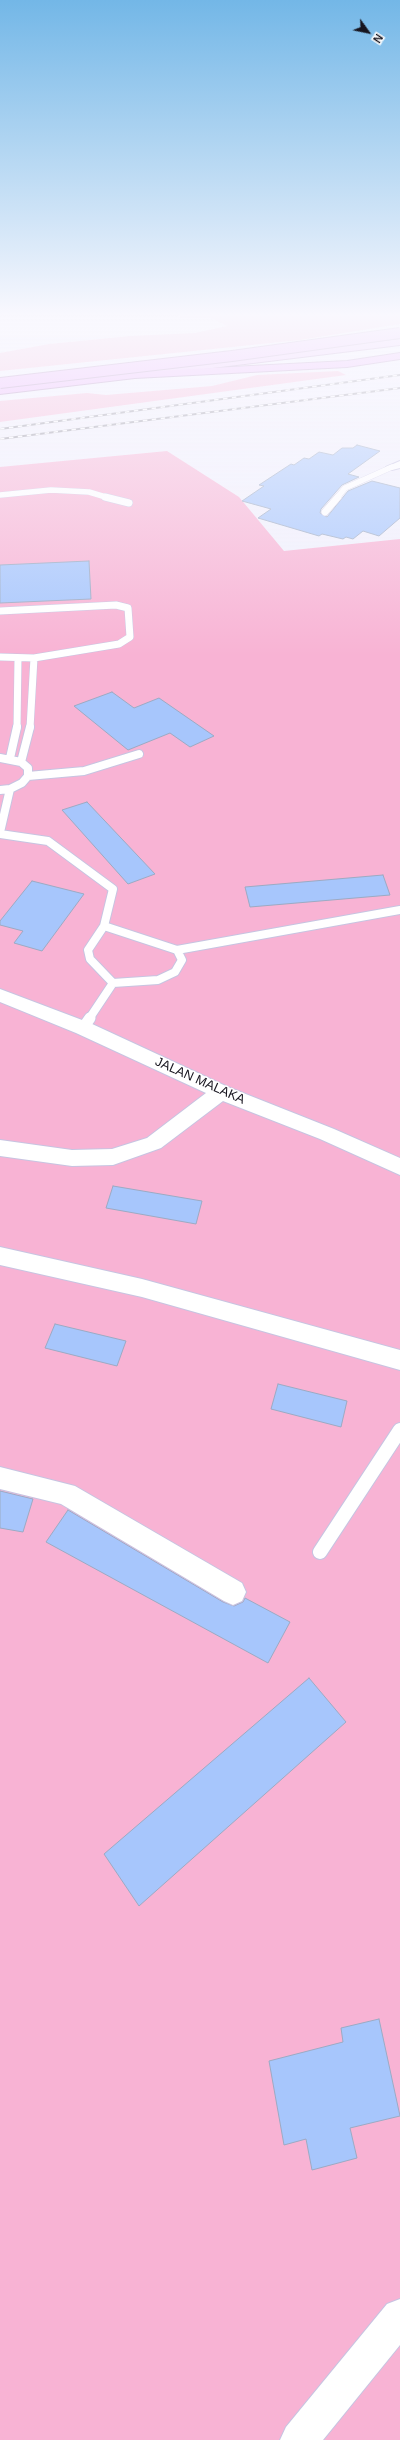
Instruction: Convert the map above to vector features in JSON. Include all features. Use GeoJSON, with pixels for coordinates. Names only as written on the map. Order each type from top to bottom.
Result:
{"type":"FeatureCollection","features":[{"type":"Feature","properties":{"kind":"street","name":"JALAN MALAKA"},"geometry":{"type":"LineString","coordinates":[[0,995],[83,1028],[220,1092],[327,1134],[400,1167]]}},
{"type":"Feature","properties":{"kind":"street"},"geometry":{"type":"LineString","coordinates":[[0,1148],[72,1158],[113,1157],[154,1143],[220,1092]]}},
{"type":"Feature","properties":{"kind":"street"},"geometry":{"type":"LineString","coordinates":[[0,1256],[142,1288],[400,1360]]}},
{"type":"Feature","properties":{"kind":"street"},"geometry":{"type":"LineString","coordinates":[[0,1478],[66,1494],[232,1592]]}},
{"type":"Feature","properties":{"kind":"street"},"geometry":{"type":"LineString","coordinates":[[299,2440],[400,2317]]}},
{"type":"Feature","properties":{"kind":"lane"},"geometry":{"type":"LineString","coordinates":[[325,512],[345,488],[396,465]]}},
{"type":"Feature","properties":{"kind":"lane"},"geometry":{"type":"LineString","coordinates":[[0,495],[51,490],[89,492],[129,503]]}},
{"type":"Feature","properties":{"kind":"lane"},"geometry":{"type":"LineString","coordinates":[[0,611],[116,605],[128,608],[130,637],[118,644],[34,658],[0,657]]}},
{"type":"Feature","properties":{"kind":"lane"},"geometry":{"type":"LineString","coordinates":[[10,758],[17,733],[18,658]]}},
{"type":"Feature","properties":{"kind":"lane"},"geometry":{"type":"LineString","coordinates":[[21,762],[30,733],[34,658]]}},
{"type":"Feature","properties":{"kind":"lane"},"geometry":{"type":"LineString","coordinates":[[28,776],[84,771],[139,754]]}},
{"type":"Feature","properties":{"kind":"lane"},"geometry":{"type":"LineString","coordinates":[[0,758],[10,758],[21,762],[28,768],[28,776],[22,783],[10,789],[0,790]]}},
{"type":"Feature","properties":{"kind":"lane"},"geometry":{"type":"LineString","coordinates":[[10,789],[0,833],[48,841],[113,889],[104,926],[88,950],[90,959],[113,983]]}},
{"type":"Feature","properties":{"kind":"lane"},"geometry":{"type":"LineString","coordinates":[[104,926],[177,950],[400,910]]}},
{"type":"Feature","properties":{"kind":"lane"},"geometry":{"type":"LineString","coordinates":[[113,983],[158,980],[176,972],[182,960],[177,950]]}},
{"type":"Feature","properties":{"kind":"lane"},"geometry":{"type":"LineString","coordinates":[[83,1028],[113,983]]}},
{"type":"Feature","properties":{"kind":"lane"},"geometry":{"type":"LineString","coordinates":[[320,1552],[400,1430]]}},
{"type":"Feature","properties":{"kind":"shaded area"},"geometry":{"type":"Polygon","coordinates":[[[167,451],[239,497],[284,551],[400,539],[400,2440],[0,2440],[0,467],[167,451]]]}},
{"type":"Feature","properties":{"kind":"building"},"geometry":{"type":"Polygon","coordinates":[[[357,445],[380,451],[348,474],[359,477],[342,485],[321,509],[320,513],[327,517],[348,491],[372,481],[400,488],[400,518],[379,536],[363,531],[353,539],[346,537],[343,539],[322,534],[319,536],[258,518],[271,509],[242,501],[264,486],[259,485],[291,464],[294,465],[304,458],[309,459],[319,452],[333,455],[342,448],[353,448],[357,445]]]}},
{"type":"Feature","properties":{"kind":"building"},"geometry":{"type":"Polygon","coordinates":[[[89,561],[91,599],[0,603],[0,565],[89,561]]]}},
{"type":"Feature","properties":{"kind":"building"},"geometry":{"type":"Polygon","coordinates":[[[112,692],[134,708],[159,698],[214,736],[190,747],[170,733],[128,750],[74,706],[112,692]]]}},
{"type":"Feature","properties":{"kind":"building"},"geometry":{"type":"Polygon","coordinates":[[[87,802],[155,874],[128,884],[62,810],[87,802]]]}},
{"type":"Feature","properties":{"kind":"building"},"geometry":{"type":"Polygon","coordinates":[[[383,875],[390,895],[250,907],[245,887],[383,875]]]}},
{"type":"Feature","properties":{"kind":"building"},"geometry":{"type":"Polygon","coordinates":[[[32,881],[84,894],[42,951],[14,943],[23,931],[0,925],[0,921],[32,881]]]}},
{"type":"Feature","properties":{"kind":"building"},"geometry":{"type":"Polygon","coordinates":[[[113,1186],[202,1201],[196,1224],[106,1208],[113,1186]]]}},
{"type":"Feature","properties":{"kind":"building"},"geometry":{"type":"Polygon","coordinates":[[[55,1324],[126,1341],[117,1366],[45,1348],[55,1324]]]}},
{"type":"Feature","properties":{"kind":"building"},"geometry":{"type":"Polygon","coordinates":[[[278,1384],[347,1401],[341,1427],[271,1409],[278,1384]]]}},
{"type":"Feature","properties":{"kind":"building"},"geometry":{"type":"Polygon","coordinates":[[[0,1491],[33,1499],[23,1532],[0,1528],[0,1491]]]}},
{"type":"Feature","properties":{"kind":"building"},"geometry":{"type":"Polygon","coordinates":[[[68,1510],[223,1602],[234,1606],[243,1602],[245,1598],[290,1622],[268,1663],[46,1542],[68,1510]]]}},
{"type":"Feature","properties":{"kind":"building"},"geometry":{"type":"Polygon","coordinates":[[[309,1678],[346,1722],[139,1906],[104,1854],[309,1678]]]}},
{"type":"Feature","properties":{"kind":"building"},"geometry":{"type":"Polygon","coordinates":[[[379,2019],[400,2116],[350,2128],[357,2158],[312,2170],[306,2139],[284,2145],[269,2061],[343,2042],[341,2028],[379,2019]]]}},
{"type":"Feature","properties":{"kind":"railway"},"geometry":{"type":"LineString","coordinates":[[0,439],[79,429]]}}]}
